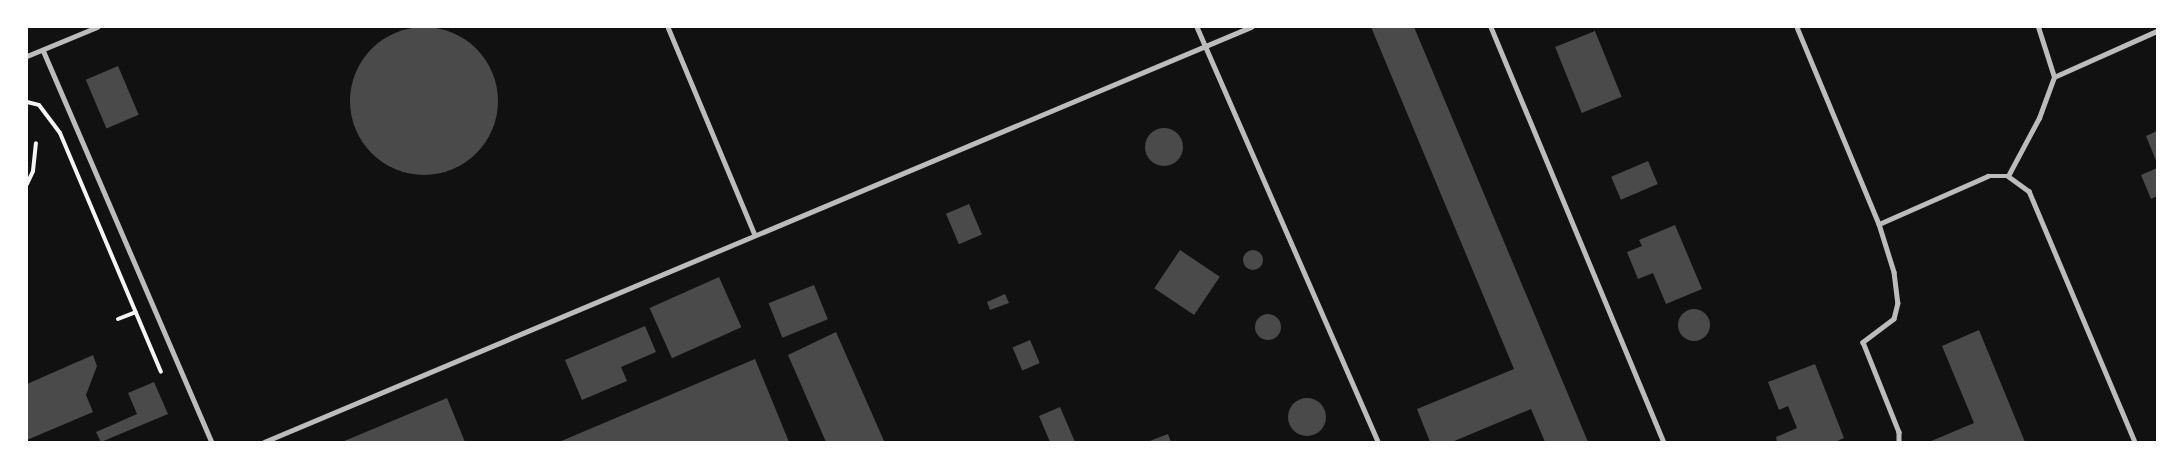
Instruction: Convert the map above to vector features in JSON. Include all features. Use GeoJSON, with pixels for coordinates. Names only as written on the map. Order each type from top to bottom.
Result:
{"type":"FeatureCollection","features":[{"type":"Feature","properties":{"kind":"lane"},"geometry":{"type":"LineString","coordinates":[[27,56],[97,27]]}},
{"type":"Feature","properties":{"kind":"lane"},"geometry":{"type":"LineString","coordinates":[[668,27],[755,235]]}},
{"type":"Feature","properties":{"kind":"lane"},"geometry":{"type":"LineString","coordinates":[[1197,27],[1378,442]]}},
{"type":"Feature","properties":{"kind":"lane"},"geometry":{"type":"LineString","coordinates":[[264,442],[1251,27]]}},
{"type":"Feature","properties":{"kind":"lane"},"geometry":{"type":"LineString","coordinates":[[1491,27],[1664,442]]}},
{"type":"Feature","properties":{"kind":"lane"},"geometry":{"type":"LineString","coordinates":[[1797,27],[1879,224],[1894,272],[1898,303],[1894,319],[1863,342],[1899,432],[1899,442]]}},
{"type":"Feature","properties":{"kind":"lane"},"geometry":{"type":"LineString","coordinates":[[2008,176],[2038,118],[2054,77],[2038,27]]}},
{"type":"Feature","properties":{"kind":"lane"},"geometry":{"type":"LineString","coordinates":[[2054,77],[2157,31]]}},
{"type":"Feature","properties":{"kind":"lane"},"geometry":{"type":"LineString","coordinates":[[43,50],[212,442]]}},
{"type":"Feature","properties":{"kind":"lane"},"geometry":{"type":"LineString","coordinates":[[1879,224],[1988,176],[2008,176],[2029,191],[2135,442]]}},
{"type":"Feature","properties":{"kind":"path"},"geometry":{"type":"LineString","coordinates":[[27,102],[39,105],[60,133],[161,372]]}},
{"type":"Feature","properties":{"kind":"path"},"geometry":{"type":"LineString","coordinates":[[27,184],[33,171],[36,143]]}},
{"type":"Feature","properties":{"kind":"path"},"geometry":{"type":"LineString","coordinates":[[118,319],[136,312]]}},
{"type":"Feature","properties":{"kind":"building"},"geometry":{"type":"Polygon","coordinates":[[[424,27],[452,32],[477,48],[493,73],[498,101],[493,129],[477,154],[452,170],[424,175],[396,170],[371,154],[355,129],[350,101],[355,73],[371,48],[396,32],[424,27]]]}},
{"type":"Feature","properties":{"kind":"building"},"geometry":{"type":"Polygon","coordinates":[[[1371,27],[1414,27],[1588,442],[1545,442],[1531,409],[1452,442],[1430,442],[1417,409],[1514,369],[1371,27]]]}},
{"type":"Feature","properties":{"kind":"building"},"geometry":{"type":"Polygon","coordinates":[[[1595,31],[1622,97],[1582,113],[1555,47],[1595,31]]]}},
{"type":"Feature","properties":{"kind":"building"},"geometry":{"type":"Polygon","coordinates":[[[118,66],[139,115],[106,128],[86,80],[118,66]]]}},
{"type":"Feature","properties":{"kind":"building"},"geometry":{"type":"Polygon","coordinates":[[[1164,128],[1178,133],[1183,147],[1178,161],[1164,166],[1150,161],[1145,147],[1150,133],[1164,128]]]}},
{"type":"Feature","properties":{"kind":"building"},"geometry":{"type":"Polygon","coordinates":[[[2157,131],[2157,163],[2146,136],[2157,131]]]}},
{"type":"Feature","properties":{"kind":"building"},"geometry":{"type":"Polygon","coordinates":[[[1648,161],[1658,184],[1621,200],[1611,177],[1648,161]]]}},
{"type":"Feature","properties":{"kind":"building"},"geometry":{"type":"Polygon","coordinates":[[[2157,168],[2157,196],[2151,199],[2141,175],[2157,168]]]}},
{"type":"Feature","properties":{"kind":"building"},"geometry":{"type":"Polygon","coordinates":[[[969,204],[982,234],[959,244],[946,214],[969,204]]]}},
{"type":"Feature","properties":{"kind":"building"},"geometry":{"type":"Polygon","coordinates":[[[1675,225],[1702,289],[1666,304],[1653,273],[1638,279],[1627,252],[1642,246],[1639,240],[1675,225]]]}},
{"type":"Feature","properties":{"kind":"building"},"geometry":{"type":"Polygon","coordinates":[[[1180,250],[1220,277],[1194,315],[1154,288],[1180,250]]]}},
{"type":"Feature","properties":{"kind":"building"},"geometry":{"type":"Polygon","coordinates":[[[1253,250],[1260,253],[1263,260],[1260,267],[1253,270],[1246,267],[1243,260],[1246,253],[1253,250]]]}},
{"type":"Feature","properties":{"kind":"building"},"geometry":{"type":"Polygon","coordinates":[[[719,277],[741,327],[672,358],[650,308],[719,277]]]}},
{"type":"Feature","properties":{"kind":"building"},"geometry":{"type":"Polygon","coordinates":[[[814,285],[828,319],[782,338],[769,303],[814,285]]]}},
{"type":"Feature","properties":{"kind":"building"},"geometry":{"type":"Polygon","coordinates":[[[1005,294],[1009,303],[990,310],[987,302],[1005,294]]]}},
{"type":"Feature","properties":{"kind":"building"},"geometry":{"type":"Polygon","coordinates":[[[1694,309],[1705,314],[1710,325],[1705,336],[1694,341],[1683,336],[1678,325],[1683,314],[1694,309]]]}},
{"type":"Feature","properties":{"kind":"building"},"geometry":{"type":"Polygon","coordinates":[[[1268,314],[1277,318],[1281,327],[1277,336],[1268,340],[1259,336],[1255,327],[1259,318],[1268,314]]]}},
{"type":"Feature","properties":{"kind":"building"},"geometry":{"type":"Polygon","coordinates":[[[645,326],[656,352],[621,367],[627,381],[582,400],[565,360],[645,326]]]}},
{"type":"Feature","properties":{"kind":"building"},"geometry":{"type":"Polygon","coordinates":[[[1979,330],[2025,442],[1929,442],[1974,423],[1942,346],[1979,330]]]}},
{"type":"Feature","properties":{"kind":"building"},"geometry":{"type":"Polygon","coordinates":[[[836,332],[884,441],[826,442],[788,355],[836,332]]]}},
{"type":"Feature","properties":{"kind":"building"},"geometry":{"type":"Polygon","coordinates":[[[1030,340],[1040,363],[1022,370],[1013,347],[1030,340]]]}},
{"type":"Feature","properties":{"kind":"building"},"geometry":{"type":"Polygon","coordinates":[[[93,355],[97,366],[86,395],[93,412],[27,440],[27,384],[93,355]]]}},
{"type":"Feature","properties":{"kind":"building"},"geometry":{"type":"Polygon","coordinates":[[[755,359],[789,442],[559,442],[755,359]]]}},
{"type":"Feature","properties":{"kind":"building"},"geometry":{"type":"Polygon","coordinates":[[[1815,364],[1844,438],[1835,442],[1777,442],[1776,437],[1797,428],[1788,406],[1779,410],[1768,382],[1815,364]]]}},
{"type":"Feature","properties":{"kind":"building"},"geometry":{"type":"Polygon","coordinates":[[[154,382],[168,414],[101,442],[96,432],[137,414],[128,393],[154,382]]]}},
{"type":"Feature","properties":{"kind":"building"},"geometry":{"type":"Polygon","coordinates":[[[447,398],[465,442],[342,442],[447,398]]]}},
{"type":"Feature","properties":{"kind":"building"},"geometry":{"type":"Polygon","coordinates":[[[1307,398],[1321,403],[1326,417],[1321,431],[1307,436],[1293,431],[1288,417],[1293,403],[1307,398]]]}},
{"type":"Feature","properties":{"kind":"building"},"geometry":{"type":"Polygon","coordinates":[[[1060,407],[1075,442],[1050,442],[1039,416],[1060,407]]]}},
{"type":"Feature","properties":{"kind":"building"},"geometry":{"type":"Polygon","coordinates":[[[1168,434],[1171,442],[1147,442],[1168,434]]]}}]}
